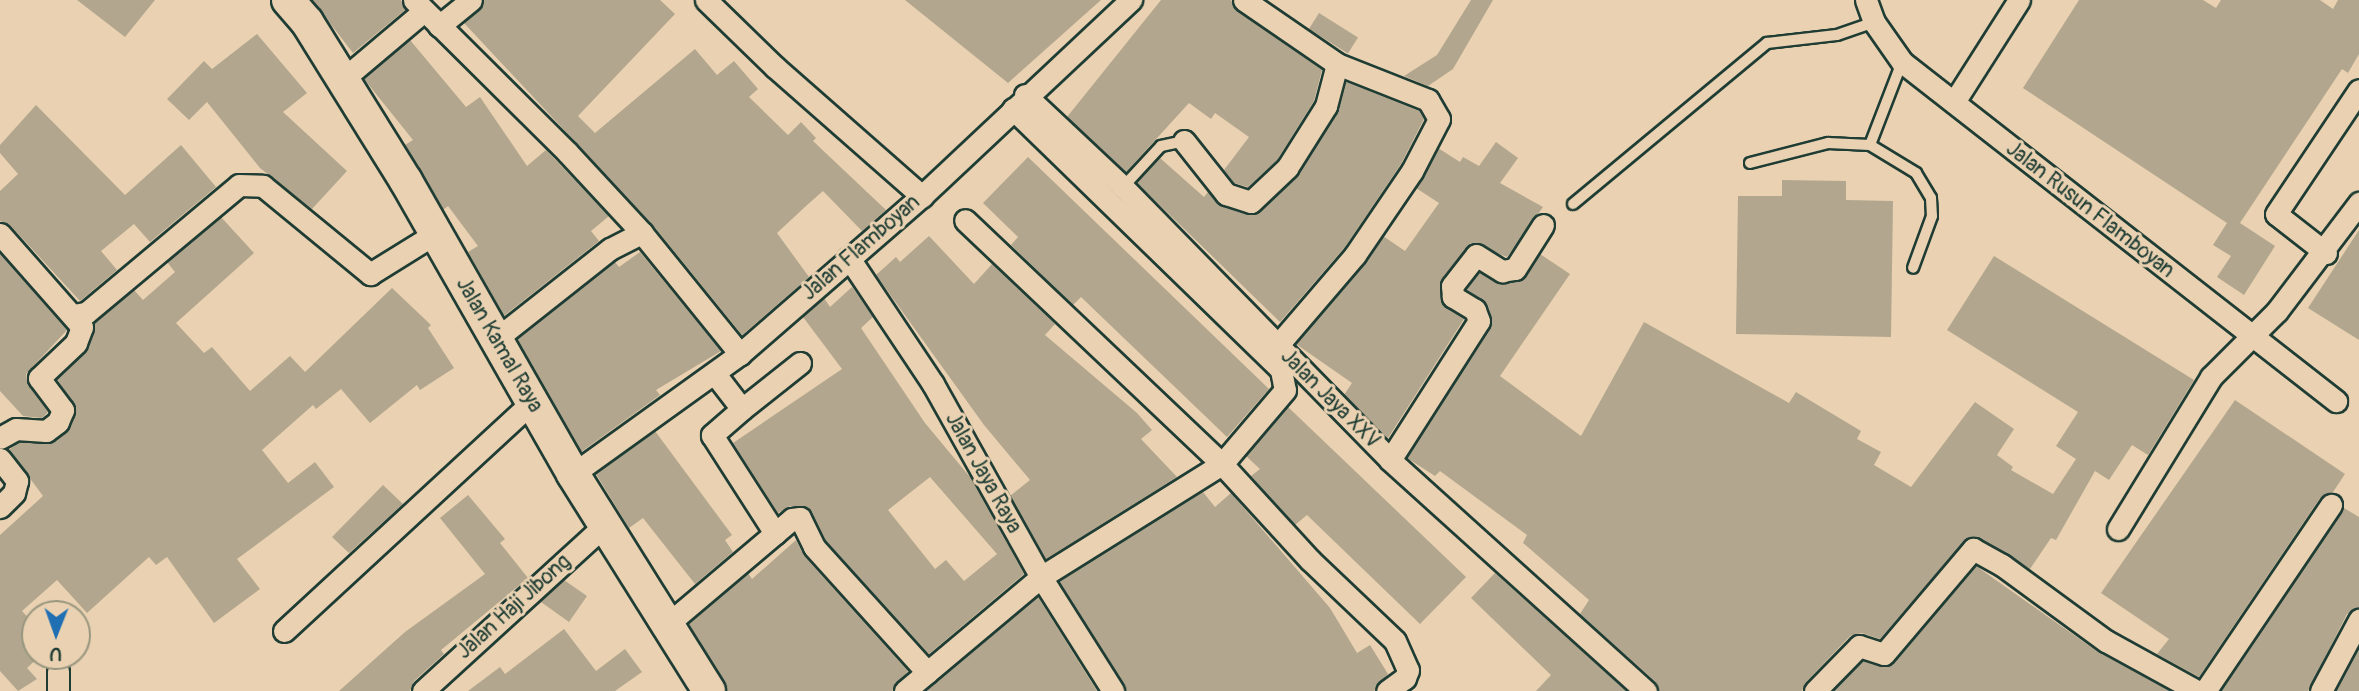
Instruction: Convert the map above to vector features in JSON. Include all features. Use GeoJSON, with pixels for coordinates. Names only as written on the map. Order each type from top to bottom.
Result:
{"type":"FeatureCollection","features":[{"type":"Feature","properties":{"kind":"main road","name":"Jalan Kamal Raya"},"geometry":{"type":"LineString","coordinates":[[288,0],[342,80],[436,233],[573,474],[709,691]]}},
{"type":"Feature","properties":{"kind":"street"},"geometry":{"type":"LineString","coordinates":[[342,80],[426,13],[471,0]]}},
{"type":"Feature","properties":{"kind":"street"},"geometry":{"type":"LineString","coordinates":[[706,0],[775,68],[922,196]]}},
{"type":"Feature","properties":{"kind":"street","name":"Jalan Flamboyan"},"geometry":{"type":"LineString","coordinates":[[573,474],[740,354],[922,196],[1019,102],[1131,0]]}},
{"type":"Feature","properties":{"kind":"street"},"geometry":{"type":"LineString","coordinates":[[1244,0],[1337,64],[1428,100],[1439,119],[1412,171],[1355,255],[1277,346]]}},
{"type":"Feature","properties":{"kind":"street","name":"Jalan Rusun Flamboyan"},"geometry":{"type":"LineString","coordinates":[[1866,0],[1874,22],[1902,62],[2336,401]]}},
{"type":"Feature","properties":{"kind":"street"},"geometry":{"type":"LineString","coordinates":[[1954,102],[2019,0]]}},
{"type":"Feature","properties":{"kind":"street"},"geometry":{"type":"LineString","coordinates":[[426,13],[568,153],[642,233],[740,354]]}},
{"type":"Feature","properties":{"kind":"street"},"geometry":{"type":"LineString","coordinates":[[1184,141],[1226,194],[1251,202],[1287,168],[1326,106],[1337,64]]}},
{"type":"Feature","properties":{"kind":"street"},"geometry":{"type":"LineString","coordinates":[[2326,253],[2276,214],[2359,90]]}},
{"type":"Feature","properties":{"kind":"street"},"geometry":{"type":"LineString","coordinates":[[905,691],[1041,576],[1222,464],[1285,390],[1281,370],[1019,102]]}},
{"type":"Feature","properties":{"kind":"street","name":"Jalan Jaya XXV"},"geometry":{"type":"LineString","coordinates":[[1019,102],[1123,187],[1390,460],[1646,691]]}},
{"type":"Feature","properties":{"kind":"street"},"geometry":{"type":"LineString","coordinates":[[73,314],[86,313],[239,185],[263,186],[370,274],[436,233]]}},
{"type":"Feature","properties":{"kind":"street"},"geometry":{"type":"LineString","coordinates":[[2118,529],[2211,377],[2255,336],[2326,253],[2359,203]]}},
{"type":"Feature","properties":{"kind":"street"},"geometry":{"type":"LineString","coordinates":[[965,220],[1222,464],[1310,561],[1395,640],[1408,670],[1405,678],[1387,691]]}},
{"type":"Feature","properties":{"kind":"street"},"geometry":{"type":"LineString","coordinates":[[1390,460],[1479,321],[1475,310],[1453,297],[1452,286],[1476,255],[1502,271],[1515,269],[1543,225]]}},
{"type":"Feature","properties":{"kind":"street"},"geometry":{"type":"LineString","coordinates":[[496,339],[610,249],[642,233]]}},
{"type":"Feature","properties":{"kind":"street"},"geometry":{"type":"LineString","coordinates":[[0,234],[82,327],[79,338],[39,378],[63,410],[58,422],[46,431],[16,429],[0,438]]}},
{"type":"Feature","properties":{"kind":"street","name":"Jalan Jaya Raya"},"geometry":{"type":"LineString","coordinates":[[849,258],[933,384],[1041,576],[1113,691]]}},
{"type":"Feature","properties":{"kind":"street"},"geometry":{"type":"LineString","coordinates":[[775,533],[712,435],[800,363]]}},
{"type":"Feature","properties":{"kind":"street"},"geometry":{"type":"LineString","coordinates":[[715,374],[742,409]]}},
{"type":"Feature","properties":{"kind":"street"},"geometry":{"type":"LineString","coordinates":[[284,631],[532,402]]}},
{"type":"Feature","properties":{"kind":"street"},"geometry":{"type":"LineString","coordinates":[[0,459],[17,487],[0,507]]}},
{"type":"Feature","properties":{"kind":"street"},"geometry":{"type":"LineString","coordinates":[[1815,691],[1859,646],[1884,654],[1973,549],[2002,565],[2106,642],[2193,690],[2331,505]]}},
{"type":"Feature","properties":{"kind":"street"},"geometry":{"type":"LineString","coordinates":[[669,624],[792,519],[804,521],[814,547],[927,672]]}},
{"type":"Feature","properties":{"kind":"street","name":"Jalan Haji Jibong"},"geometry":{"type":"LineString","coordinates":[[423,691],[606,524]]}},
{"type":"Feature","properties":{"kind":"street"},"geometry":{"type":"LineString","coordinates":[[2321,691],[2359,620]]}},
{"type":"Feature","properties":{"kind":"lane"},"geometry":{"type":"LineString","coordinates":[[1573,204],[1767,43],[1838,35],[1874,22]]}},
{"type":"Feature","properties":{"kind":"lane"},"geometry":{"type":"LineString","coordinates":[[1870,145],[1902,62]]}},
{"type":"Feature","properties":{"kind":"lane"},"geometry":{"type":"LineString","coordinates":[[1123,187],[1161,146],[1184,141]]}},
{"type":"Feature","properties":{"kind":"lane"},"geometry":{"type":"LineString","coordinates":[[1750,163],[1829,143],[1870,145],[1916,173],[1931,198],[1932,216],[1913,268]]}},
{"type":"Feature","properties":{"kind":"building"},"geometry":{"type":"Polygon","coordinates":[[[77,0],[155,0],[125,37],[77,0]]]}},
{"type":"Feature","properties":{"kind":"building"},"geometry":{"type":"Polygon","coordinates":[[[312,0],[401,0],[405,10],[353,53],[312,0]]]}},
{"type":"Feature","properties":{"kind":"building"},"geometry":{"type":"Polygon","coordinates":[[[484,0],[660,0],[675,14],[578,116],[595,133],[695,49],[717,75],[734,61],[758,89],[749,97],[788,135],[801,122],[816,138],[813,141],[886,210],[862,231],[823,191],[777,233],[809,277],[742,335],[652,224],[464,23],[484,0]]]}},
{"type":"Feature","properties":{"kind":"building"},"geometry":{"type":"Polygon","coordinates":[[[905,0],[1101,0],[1008,83],[905,0]]]}},
{"type":"Feature","properties":{"kind":"building"},"geometry":{"type":"Polygon","coordinates":[[[1161,0],[1231,0],[1237,11],[1322,70],[1314,101],[1277,160],[1248,187],[1234,183],[1224,170],[1249,137],[1215,113],[1211,119],[1189,103],[1126,172],[1067,117],[1161,0]]]}},
{"type":"Feature","properties":{"kind":"building"},"geometry":{"type":"Polygon","coordinates":[[[1471,0],[1493,0],[1453,69],[1428,86],[1404,76],[1437,55],[1471,0]]]}},
{"type":"Feature","properties":{"kind":"building"},"geometry":{"type":"Polygon","coordinates":[[[2079,0],[2203,0],[2216,8],[2221,0],[2320,0],[2333,9],[2338,0],[2359,0],[2359,54],[2348,73],[2342,69],[2240,223],[2275,246],[2244,295],[2217,277],[2231,256],[2213,245],[2227,223],[2023,88],[2079,0]]]}},
{"type":"Feature","properties":{"kind":"building"},"geometry":{"type":"Polygon","coordinates":[[[1319,13],[1358,37],[1348,53],[1309,29],[1319,13]]]}},
{"type":"Feature","properties":{"kind":"building"},"geometry":{"type":"Polygon","coordinates":[[[257,34],[307,93],[283,112],[347,171],[312,209],[260,168],[207,102],[189,120],[167,99],[204,61],[212,69],[257,34]]]}},
{"type":"Feature","properties":{"kind":"building"},"geometry":{"type":"Polygon","coordinates":[[[410,40],[466,107],[480,97],[527,166],[546,150],[609,216],[591,231],[599,241],[504,316],[468,252],[478,246],[448,206],[443,210],[405,145],[413,140],[364,79],[410,40]]]}},
{"type":"Feature","properties":{"kind":"building"},"geometry":{"type":"Polygon","coordinates":[[[1346,82],[1419,111],[1424,119],[1401,164],[1345,247],[1280,322],[1137,183],[1160,158],[1204,197],[1208,192],[1221,206],[1255,215],[1298,175],[1337,113],[1346,82]]]}},
{"type":"Feature","properties":{"kind":"building"},"geometry":{"type":"Polygon","coordinates":[[[36,105],[125,195],[181,145],[216,187],[150,242],[134,224],[101,251],[117,270],[80,301],[10,225],[0,221],[0,191],[18,174],[0,153],[0,145],[36,105]]]}},
{"type":"Feature","properties":{"kind":"building"},"geometry":{"type":"Polygon","coordinates":[[[1496,142],[1518,158],[1500,183],[1543,207],[1507,257],[1471,243],[1442,278],[1442,303],[1464,319],[1388,438],[1344,395],[1352,383],[1296,344],[1383,236],[1405,251],[1439,203],[1416,188],[1438,148],[1460,162],[1463,157],[1479,166],[1496,142]]]}},
{"type":"Feature","properties":{"kind":"building"},"geometry":{"type":"Polygon","coordinates":[[[1028,157],[1269,389],[1227,437],[1081,297],[1073,305],[1011,245],[1018,237],[983,203],[1028,157]]]}},
{"type":"Feature","properties":{"kind":"building"},"geometry":{"type":"Polygon","coordinates":[[[1782,180],[1846,181],[1846,200],[1893,201],[1891,337],[1736,334],[1738,196],[1782,196],[1782,180]]]}},
{"type":"Feature","properties":{"kind":"building"},"geometry":{"type":"Polygon","coordinates":[[[221,217],[254,253],[176,323],[204,353],[212,347],[250,391],[290,356],[305,372],[392,288],[431,325],[428,328],[454,368],[420,390],[417,385],[370,423],[341,389],[316,409],[313,405],[262,450],[288,483],[315,462],[334,487],[237,559],[260,589],[214,623],[167,557],[156,565],[149,557],[91,609],[91,600],[75,600],[57,580],[34,600],[21,600],[21,670],[29,670],[37,679],[18,691],[0,671],[0,535],[43,496],[9,450],[19,442],[53,442],[66,432],[76,408],[57,379],[85,352],[94,323],[134,290],[143,300],[175,272],[167,262],[221,217]]]}},
{"type":"Feature","properties":{"kind":"building"},"geometry":{"type":"Polygon","coordinates":[[[2359,230],[2359,340],[2308,308],[2359,230]]]}},
{"type":"Feature","properties":{"kind":"building"},"geometry":{"type":"Polygon","coordinates":[[[929,236],[974,284],[992,264],[1055,324],[1045,335],[1137,413],[1152,430],[1141,439],[1177,477],[1046,559],[1010,496],[1030,480],[984,425],[876,275],[896,257],[900,262],[929,236]]]}},
{"type":"Feature","properties":{"kind":"building"},"geometry":{"type":"Polygon","coordinates":[[[640,252],[721,351],[656,390],[660,395],[581,452],[517,339],[615,262],[619,267],[640,252]]]}},
{"type":"Feature","properties":{"kind":"building"},"geometry":{"type":"Polygon","coordinates":[[[0,254],[67,330],[26,374],[28,385],[48,412],[42,418],[23,416],[0,391],[0,254]]]}},
{"type":"Feature","properties":{"kind":"building"},"geometry":{"type":"Polygon","coordinates":[[[1540,254],[1570,274],[1500,376],[1581,436],[1644,322],[1789,403],[1796,392],[1861,431],[1857,439],[1881,452],[1874,465],[1911,487],[1975,402],[2014,429],[1997,455],[2013,467],[2011,470],[2053,494],[2076,459],[2056,446],[2078,412],[1947,330],[1994,256],[2194,380],[2148,455],[2132,445],[2109,480],[2095,471],[2056,540],[2051,538],[2030,569],[1979,538],[1968,537],[1880,639],[1862,633],[1850,636],[1806,682],[1802,691],[1659,691],[1655,681],[1580,614],[1589,600],[1523,543],[1527,535],[1440,471],[1435,476],[1407,458],[1492,323],[1487,305],[1466,289],[1479,272],[1503,284],[1522,280],[1540,254]]]}},
{"type":"Feature","properties":{"kind":"building"},"geometry":{"type":"Polygon","coordinates":[[[852,287],[873,317],[861,328],[925,423],[970,477],[1024,574],[929,654],[825,540],[807,507],[790,506],[778,513],[733,443],[842,369],[803,317],[824,298],[830,307],[852,287]],[[930,477],[888,510],[935,569],[946,560],[964,581],[997,554],[930,477]]]}},
{"type":"Feature","properties":{"kind":"building"},"geometry":{"type":"Polygon","coordinates":[[[2235,400],[2345,474],[2333,492],[2320,498],[2199,677],[2157,654],[2169,639],[2101,593],[2235,400]]]}},
{"type":"Feature","properties":{"kind":"building"},"geometry":{"type":"Polygon","coordinates":[[[1288,407],[1466,577],[1420,624],[1307,515],[1295,525],[1251,476],[1260,469],[1246,456],[1288,407]]]}},
{"type":"Feature","properties":{"kind":"building"},"geometry":{"type":"Polygon","coordinates":[[[655,431],[732,535],[725,540],[733,552],[695,584],[643,518],[629,528],[596,474],[655,431]]]}},
{"type":"Feature","properties":{"kind":"building"},"geometry":{"type":"Polygon","coordinates":[[[383,485],[403,504],[349,553],[332,537],[383,485]]]}},
{"type":"Feature","properties":{"kind":"building"},"geometry":{"type":"Polygon","coordinates":[[[1203,492],[1215,507],[1231,493],[1330,608],[1357,653],[1370,645],[1388,674],[1374,691],[1126,691],[1059,581],[1203,492]]]}},
{"type":"Feature","properties":{"kind":"building"},"geometry":{"type":"Polygon","coordinates":[[[468,495],[505,539],[500,543],[528,578],[441,650],[444,654],[414,681],[410,691],[339,691],[405,632],[485,574],[440,518],[468,495]]]}},
{"type":"Feature","properties":{"kind":"building"},"geometry":{"type":"Polygon","coordinates":[[[2344,508],[2359,517],[2359,607],[2347,614],[2308,691],[2221,691],[2344,508]]]}},
{"type":"Feature","properties":{"kind":"building"},"geometry":{"type":"Polygon","coordinates":[[[796,540],[804,556],[908,671],[892,691],[727,691],[689,624],[748,573],[752,579],[796,540]]]}},
{"type":"Feature","properties":{"kind":"building"},"geometry":{"type":"Polygon","coordinates":[[[1976,566],[2098,652],[2170,691],[1833,691],[1863,661],[1881,667],[1893,663],[1976,566]]]}},
{"type":"Feature","properties":{"kind":"building"},"geometry":{"type":"Polygon","coordinates":[[[1495,573],[1626,691],[1536,691],[1551,675],[1471,598],[1495,573]]]}},
{"type":"Feature","properties":{"kind":"building"},"geometry":{"type":"Polygon","coordinates":[[[564,580],[587,596],[569,622],[541,602],[564,580]]]}},
{"type":"Feature","properties":{"kind":"building"},"geometry":{"type":"Polygon","coordinates":[[[1038,597],[1097,691],[925,691],[1038,597]]]}},
{"type":"Feature","properties":{"kind":"building"},"geometry":{"type":"Polygon","coordinates":[[[564,629],[596,671],[625,649],[642,672],[615,691],[468,691],[500,667],[505,674],[564,629]]]}},
{"type":"Feature","properties":{"kind":"building"},"geometry":{"type":"Polygon","coordinates":[[[2359,648],[2359,691],[2336,691],[2359,648]]]}}]}
